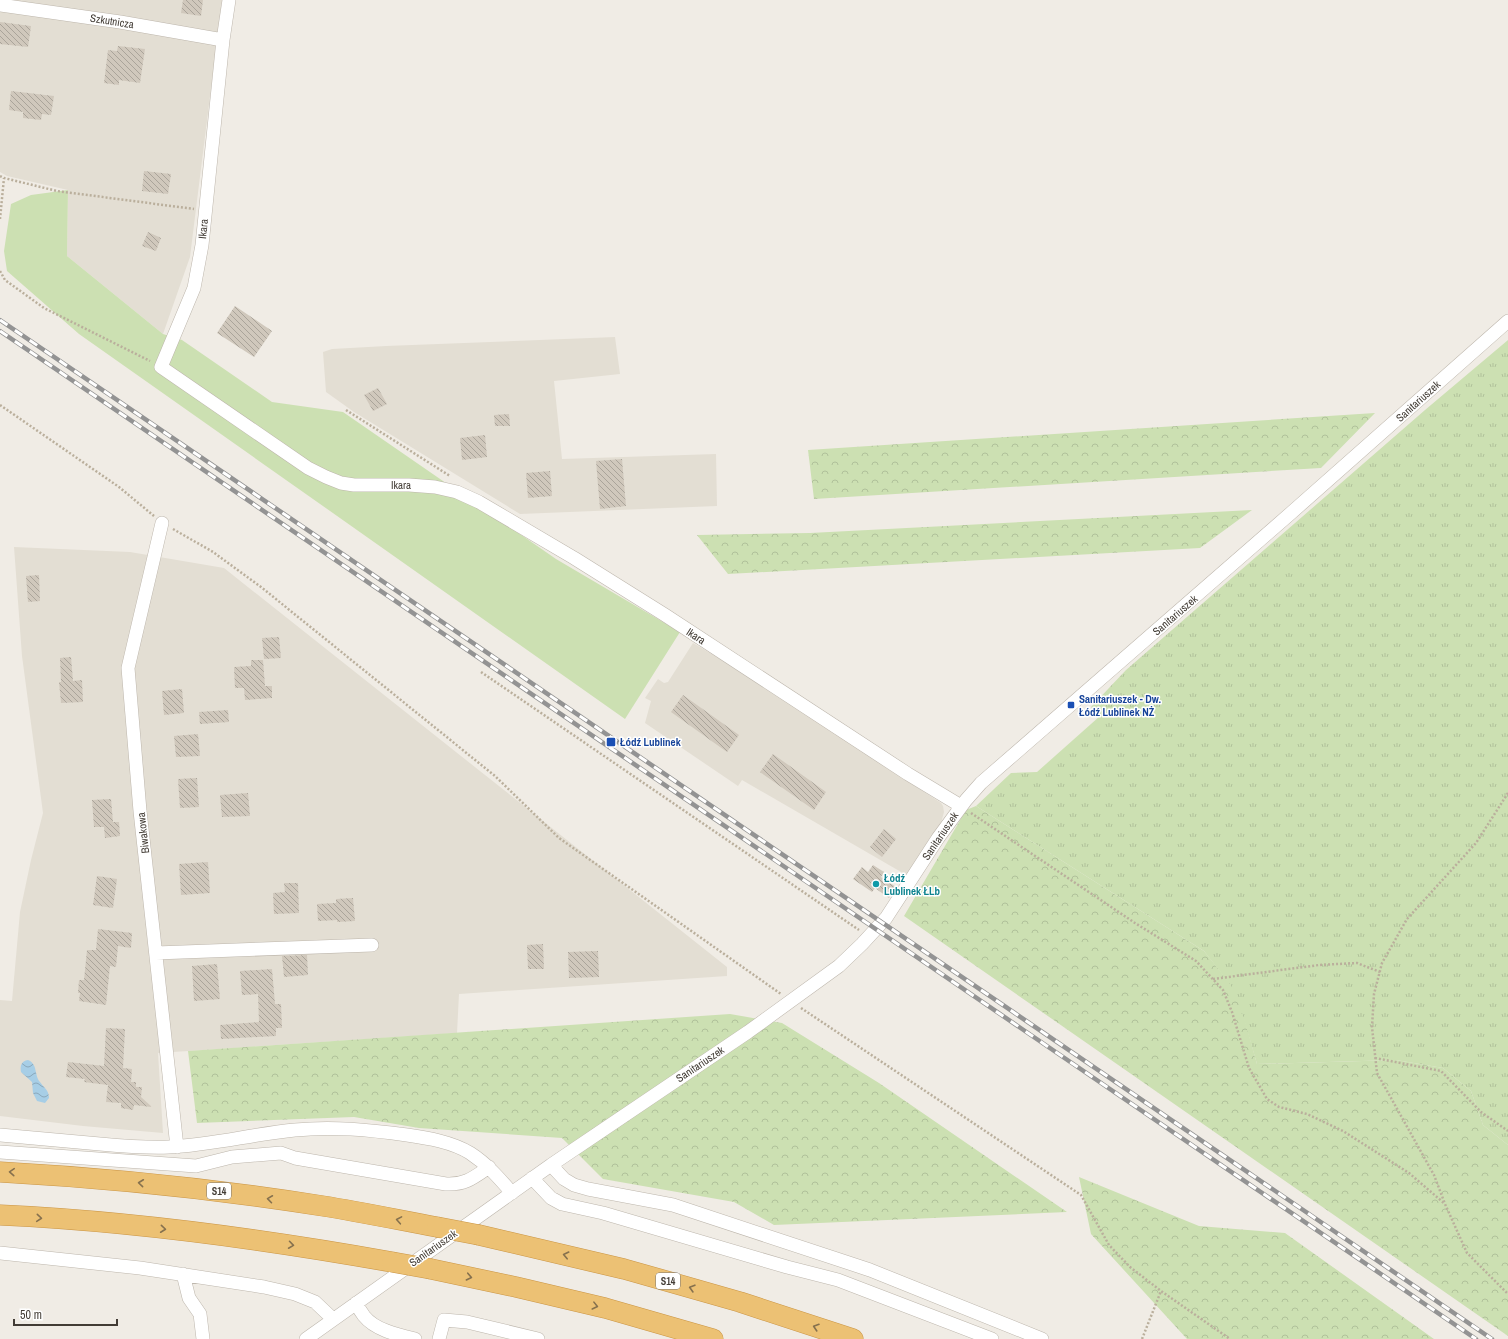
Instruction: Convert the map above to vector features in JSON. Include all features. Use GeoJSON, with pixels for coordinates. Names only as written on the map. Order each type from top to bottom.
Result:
{"type":"FeatureCollection","features":[{"type":"Feature","properties":{"kind":"highway","name":"S14"},"geometry":{"type":"LineString","coordinates":[[0,1172],[93,1178],[221,1192],[323,1206],[479,1235],[624,1269],[740,1302],[853,1339]]}},
{"type":"Feature","properties":{"kind":"highway"},"geometry":{"type":"LineString","coordinates":[[0,1215],[124,1225],[238,1237],[314,1248],[430,1269],[516,1287],[605,1308],[714,1339]]}},
{"type":"Feature","properties":{"kind":"street","name":"Ikara"},"geometry":{"type":"LineString","coordinates":[[229,0],[223,40],[202,245],[194,288],[161,367],[308,468],[326,477],[341,483],[354,485],[416,485],[441,488],[457,492],[479,502],[574,558],[908,774],[961,806]]}},
{"type":"Feature","properties":{"kind":"street","name":"Szkutnicza"},"geometry":{"type":"LineString","coordinates":[[0,5],[120,22],[223,40]]}},
{"type":"Feature","properties":{"kind":"street","name":"Sanitariuszek"},"geometry":{"type":"LineString","coordinates":[[306,1339],[532,1178],[748,1032],[848,958],[894,907],[938,838],[961,806],[985,780],[1291,514],[1508,321]]}},
{"type":"Feature","properties":{"kind":"street","name":"Biwakowa"},"geometry":{"type":"LineString","coordinates":[[162,523],[128,668],[140,811],[177,1147]]}},
{"type":"Feature","properties":{"kind":"street"},"geometry":{"type":"LineString","coordinates":[[156,953],[372,945]]}},
{"type":"Feature","properties":{"kind":"street"},"geometry":{"type":"LineString","coordinates":[[0,1135],[149,1147],[177,1147],[207,1144],[297,1130],[324,1128],[358,1130],[422,1138],[461,1148],[489,1167],[512,1193]]}},
{"type":"Feature","properties":{"kind":"street"},"geometry":{"type":"LineString","coordinates":[[0,1152],[196,1166],[232,1157],[281,1154],[295,1158],[446,1184],[458,1184],[469,1180],[489,1167]]}},
{"type":"Feature","properties":{"kind":"street"},"geometry":{"type":"LineString","coordinates":[[551,1165],[564,1179],[574,1185],[588,1190],[680,1207],[870,1270],[1042,1339]]}},
{"type":"Feature","properties":{"kind":"street"},"geometry":{"type":"LineString","coordinates":[[532,1178],[551,1198],[562,1204],[603,1213],[787,1268],[838,1280],[992,1339]]}},
{"type":"Feature","properties":{"kind":"street"},"geometry":{"type":"LineString","coordinates":[[0,1253],[140,1268],[264,1287],[296,1294],[315,1302],[333,1319]]}},
{"type":"Feature","properties":{"kind":"street"},"geometry":{"type":"LineString","coordinates":[[183,1274],[189,1298],[200,1314],[203,1339]]}},
{"type":"Feature","properties":{"kind":"street"},"geometry":{"type":"LineString","coordinates":[[356,1303],[364,1316],[375,1325],[399,1335],[415,1339]]}},
{"type":"Feature","properties":{"kind":"street"},"geometry":{"type":"LineString","coordinates":[[439,1339],[444,1320],[467,1322],[538,1339]]}},
{"type":"Feature","properties":{"kind":"path"},"geometry":{"type":"LineString","coordinates":[[0,176],[57,191],[205,211]]}},
{"type":"Feature","properties":{"kind":"path"},"geometry":{"type":"LineString","coordinates":[[0,219],[4,178]]}},
{"type":"Feature","properties":{"kind":"path"},"geometry":{"type":"LineString","coordinates":[[0,271],[5,280]]}},
{"type":"Feature","properties":{"kind":"path"},"geometry":{"type":"LineString","coordinates":[[0,276],[44,308],[161,367]]}},
{"type":"Feature","properties":{"kind":"path"},"geometry":{"type":"LineString","coordinates":[[0,405],[118,487],[141,504],[162,523],[213,552],[261,587],[495,776],[559,838],[790,1001],[1081,1195],[1109,1244],[1130,1267],[1161,1291],[1230,1339]]}},
{"type":"Feature","properties":{"kind":"path"},"geometry":{"type":"LineString","coordinates":[[346,410],[455,480]]}},
{"type":"Feature","properties":{"kind":"path"},"geometry":{"type":"LineString","coordinates":[[481,672],[862,932]]}},
{"type":"Feature","properties":{"kind":"path"},"geometry":{"type":"LineString","coordinates":[[1508,793],[1476,843],[1407,919],[1382,963],[1374,994],[1372,1027],[1377,1073],[1434,1175],[1467,1253],[1508,1294]]}},
{"type":"Feature","properties":{"kind":"path"},"geometry":{"type":"LineString","coordinates":[[961,806],[1135,923],[1196,961],[1223,990],[1232,1012],[1249,1068],[1267,1099],[1279,1108],[1307,1114],[1343,1131],[1409,1173],[1445,1204]]}},
{"type":"Feature","properties":{"kind":"path"},"geometry":{"type":"LineString","coordinates":[[1213,979],[1319,965],[1357,964],[1380,972]]}},
{"type":"Feature","properties":{"kind":"path"},"geometry":{"type":"LineString","coordinates":[[1375,1058],[1441,1071],[1481,1112],[1508,1132]]}},
{"type":"Feature","properties":{"kind":"path"},"geometry":{"type":"LineString","coordinates":[[1142,1339],[1161,1291]]}},
{"type":"Feature","properties":{"kind":"shaded area"},"geometry":{"type":"Polygon","coordinates":[[[0,0],[222,0],[190,257],[163,334],[67,256],[68,190],[7,176],[0,172],[0,0]]]}},
{"type":"Feature","properties":{"kind":"shaded area"},"geometry":{"type":"Polygon","coordinates":[[[615,337],[620,374],[554,381],[562,459],[716,454],[717,506],[520,514],[354,412],[326,392],[323,352],[332,349],[615,337]]]}},
{"type":"Feature","properties":{"kind":"shaded area"},"geometry":{"type":"Polygon","coordinates":[[[14,547],[130,552],[224,568],[727,967],[727,976],[459,994],[457,1033],[158,1053],[163,1133],[83,1126],[0,1116],[0,1000],[12,1001],[20,912],[43,813],[22,656],[14,547]]]}},
{"type":"Feature","properties":{"kind":"shaded area"},"geometry":{"type":"Polygon","coordinates":[[[693,643],[941,803],[944,812],[941,823],[908,876],[742,780],[738,786],[645,723],[651,701],[645,698],[658,679],[664,683],[668,682],[693,643]]]}},
{"type":"Feature","properties":{"kind":"green space"},"geometry":{"type":"Polygon","coordinates":[[[68,190],[67,256],[163,334],[182,340],[272,402],[343,412],[556,559],[680,632],[625,719],[79,334],[7,271],[4,251],[11,204],[31,195],[68,190]]]}},
{"type":"Feature","properties":{"kind":"green space"},"geometry":{"type":"Polygon","coordinates":[[[1508,340],[1508,1145],[1483,1125],[1471,1091],[1443,1068],[1396,1060],[1257,1064],[1236,992],[1204,951],[976,806],[1011,773],[1037,772],[1100,716],[1091,707],[1126,670],[1425,410],[1508,340]]]}},
{"type":"Feature","properties":{"kind":"green space"},"geometry":{"type":"Polygon","coordinates":[[[1375,413],[1321,468],[814,499],[808,450],[1375,413]]]}},
{"type":"Feature","properties":{"kind":"green space"},"geometry":{"type":"Polygon","coordinates":[[[1252,510],[1200,548],[728,574],[697,535],[810,533],[1252,510]]]}},
{"type":"Feature","properties":{"kind":"green space"},"geometry":{"type":"Polygon","coordinates":[[[976,806],[1204,951],[1237,992],[1257,1064],[1396,1060],[1443,1068],[1471,1091],[1483,1125],[1508,1145],[1508,1336],[904,916],[966,810],[976,806]]]}},
{"type":"Feature","properties":{"kind":"green space"},"geometry":{"type":"Polygon","coordinates":[[[730,1014],[782,1023],[879,1083],[1067,1212],[774,1225],[734,1202],[603,1179],[562,1138],[419,1128],[354,1117],[197,1123],[188,1051],[730,1014]]]}},
{"type":"Feature","properties":{"kind":"green space"},"geometry":{"type":"Polygon","coordinates":[[[1079,1177],[1199,1226],[1285,1233],[1434,1339],[1187,1339],[1091,1234],[1079,1177]]]}},
{"type":"Feature","properties":{"kind":"water"},"geometry":{"type":"Polygon","coordinates":[[[28,1060],[35,1067],[38,1079],[48,1093],[49,1098],[45,1103],[37,1101],[33,1093],[32,1082],[21,1072],[22,1064],[24,1061],[28,1060]]]}},
{"type":"Feature","properties":{"kind":"building"},"geometry":{"type":"Polygon","coordinates":[[[183,0],[203,0],[201,16],[181,13],[183,0]]]}},
{"type":"Feature","properties":{"kind":"building"},"geometry":{"type":"Polygon","coordinates":[[[0,22],[31,26],[28,47],[0,44],[0,22]]]}},
{"type":"Feature","properties":{"kind":"building"},"geometry":{"type":"Polygon","coordinates":[[[118,46],[145,49],[140,83],[119,80],[119,85],[104,83],[108,50],[117,51],[118,46]]]}},
{"type":"Feature","properties":{"kind":"building"},"geometry":{"type":"Polygon","coordinates":[[[11,91],[54,96],[51,115],[42,114],[41,120],[23,118],[23,112],[9,110],[11,91]]]}},
{"type":"Feature","properties":{"kind":"building"},"geometry":{"type":"Polygon","coordinates":[[[144,171],[171,174],[168,194],[142,191],[144,171]]]}},
{"type":"Feature","properties":{"kind":"building"},"geometry":{"type":"Polygon","coordinates":[[[148,232],[161,238],[156,251],[142,246],[148,232]]]}},
{"type":"Feature","properties":{"kind":"building"},"geometry":{"type":"Polygon","coordinates":[[[235,306],[272,331],[254,357],[217,333],[235,306]]]}},
{"type":"Feature","properties":{"kind":"building"},"geometry":{"type":"Polygon","coordinates":[[[378,388],[387,404],[373,411],[364,395],[378,388]]]}},
{"type":"Feature","properties":{"kind":"building"},"geometry":{"type":"Polygon","coordinates":[[[509,414],[510,426],[495,426],[494,415],[509,414]]]}},
{"type":"Feature","properties":{"kind":"building"},"geometry":{"type":"Polygon","coordinates":[[[485,435],[487,457],[462,460],[460,438],[485,435]]]}},
{"type":"Feature","properties":{"kind":"building"},"geometry":{"type":"Polygon","coordinates":[[[622,459],[626,506],[600,509],[596,461],[622,459]]]}},
{"type":"Feature","properties":{"kind":"building"},"geometry":{"type":"Polygon","coordinates":[[[550,471],[552,496],[528,498],[526,473],[550,471]]]}},
{"type":"Feature","properties":{"kind":"building"},"geometry":{"type":"Polygon","coordinates":[[[39,575],[40,601],[28,602],[26,576],[39,575]]]}},
{"type":"Feature","properties":{"kind":"building"},"geometry":{"type":"Polygon","coordinates":[[[279,637],[281,658],[264,659],[262,638],[279,637]]]}},
{"type":"Feature","properties":{"kind":"building"},"geometry":{"type":"Polygon","coordinates":[[[71,657],[73,681],[82,680],[83,702],[61,703],[59,682],[61,682],[60,658],[71,657]]]}},
{"type":"Feature","properties":{"kind":"building"},"geometry":{"type":"Polygon","coordinates":[[[251,660],[263,660],[265,686],[272,686],[272,698],[245,700],[244,688],[235,688],[234,667],[251,666],[251,660]]]}},
{"type":"Feature","properties":{"kind":"building"},"geometry":{"type":"Polygon","coordinates":[[[182,689],[184,713],[164,715],[162,691],[182,689]]]}},
{"type":"Feature","properties":{"kind":"building"},"geometry":{"type":"Polygon","coordinates":[[[683,695],[739,735],[727,752],[671,712],[683,695]]]}},
{"type":"Feature","properties":{"kind":"building"},"geometry":{"type":"Polygon","coordinates":[[[228,710],[229,722],[200,724],[199,712],[228,710]]]}},
{"type":"Feature","properties":{"kind":"building"},"geometry":{"type":"Polygon","coordinates":[[[198,734],[200,756],[176,757],[174,736],[198,734]]]}},
{"type":"Feature","properties":{"kind":"building"},"geometry":{"type":"Polygon","coordinates":[[[773,754],[826,792],[814,810],[760,772],[773,754]]]}},
{"type":"Feature","properties":{"kind":"building"},"geometry":{"type":"Polygon","coordinates":[[[197,778],[199,807],[180,808],[178,779],[197,778]]]}},
{"type":"Feature","properties":{"kind":"building"},"geometry":{"type":"Polygon","coordinates":[[[248,793],[250,816],[222,817],[220,795],[248,793]]]}},
{"type":"Feature","properties":{"kind":"building"},"geometry":{"type":"Polygon","coordinates":[[[111,799],[113,822],[119,822],[120,836],[105,838],[104,827],[94,827],[92,800],[111,799]]]}},
{"type":"Feature","properties":{"kind":"building"},"geometry":{"type":"Polygon","coordinates":[[[884,829],[896,839],[882,857],[870,847],[884,829]]]}},
{"type":"Feature","properties":{"kind":"building"},"geometry":{"type":"Polygon","coordinates":[[[208,862],[210,893],[181,895],[179,864],[208,862]]]}},
{"type":"Feature","properties":{"kind":"building","name":"Łódź Lublinek ŁLb"},"geometry":{"type":"Polygon","coordinates":[[[873,865],[884,872],[881,877],[896,887],[889,898],[875,888],[872,892],[853,879],[862,867],[868,872],[873,865]]]}},
{"type":"Feature","properties":{"kind":"building"},"geometry":{"type":"Polygon","coordinates":[[[97,876],[117,879],[113,908],[93,905],[97,876]]]}},
{"type":"Feature","properties":{"kind":"building"},"geometry":{"type":"Polygon","coordinates":[[[284,883],[298,883],[299,913],[274,914],[273,893],[285,892],[284,883]]]}},
{"type":"Feature","properties":{"kind":"building"},"geometry":{"type":"Polygon","coordinates":[[[353,898],[355,921],[318,921],[317,904],[336,903],[336,899],[353,898]]]}},
{"type":"Feature","properties":{"kind":"building"},"geometry":{"type":"Polygon","coordinates":[[[98,929],[132,933],[131,948],[118,946],[116,967],[110,966],[106,1005],[79,1001],[80,993],[78,993],[79,980],[84,980],[87,950],[96,950],[98,929]]]}},
{"type":"Feature","properties":{"kind":"building"},"geometry":{"type":"Polygon","coordinates":[[[543,944],[544,969],[528,969],[527,945],[543,944]]]}},
{"type":"Feature","properties":{"kind":"building"},"geometry":{"type":"Polygon","coordinates":[[[598,951],[599,977],[569,978],[568,952],[598,951]]]}},
{"type":"Feature","properties":{"kind":"building"},"geometry":{"type":"Polygon","coordinates":[[[307,955],[308,975],[284,977],[282,956],[307,955]]]}},
{"type":"Feature","properties":{"kind":"building"},"geometry":{"type":"Polygon","coordinates":[[[217,964],[220,999],[194,1001],[192,966],[217,964]]]}},
{"type":"Feature","properties":{"kind":"building"},"geometry":{"type":"Polygon","coordinates":[[[272,969],[275,1004],[281,1004],[282,1028],[276,1028],[276,1036],[221,1039],[220,1025],[259,1022],[258,994],[242,995],[240,971],[272,969]]]}},
{"type":"Feature","properties":{"kind":"building"},"geometry":{"type":"Polygon","coordinates":[[[106,1028],[125,1029],[123,1068],[132,1069],[131,1082],[136,1082],[136,1087],[142,1087],[141,1097],[152,1107],[134,1105],[133,1110],[121,1108],[121,1103],[106,1102],[108,1085],[84,1082],[85,1079],[66,1077],[68,1062],[104,1066],[106,1028]]]}},
{"type":"Feature","properties":{"kind":"railway"},"geometry":{"type":"LineString","coordinates":[[0,320],[1492,1339]]}},
{"type":"Feature","properties":{"kind":"railway"},"geometry":{"type":"LineString","coordinates":[[0,331],[1476,1339]]}},
{"type":"Feature","properties":{"kind":"place","name":"Sanitariuszek - Dw. Łódź Lublinek NŻ"},"geometry":{"type":"Point","coordinates":[1071,705]}},
{"type":"Feature","properties":{"kind":"place","name":"Łódź Lublinek"},"geometry":{"type":"Point","coordinates":[611,742]}},
{"type":"Feature","properties":{"kind":"place","name":"Łódź Lublinek ŁLb"},"geometry":{"type":"Point","coordinates":[876,884]}}]}
